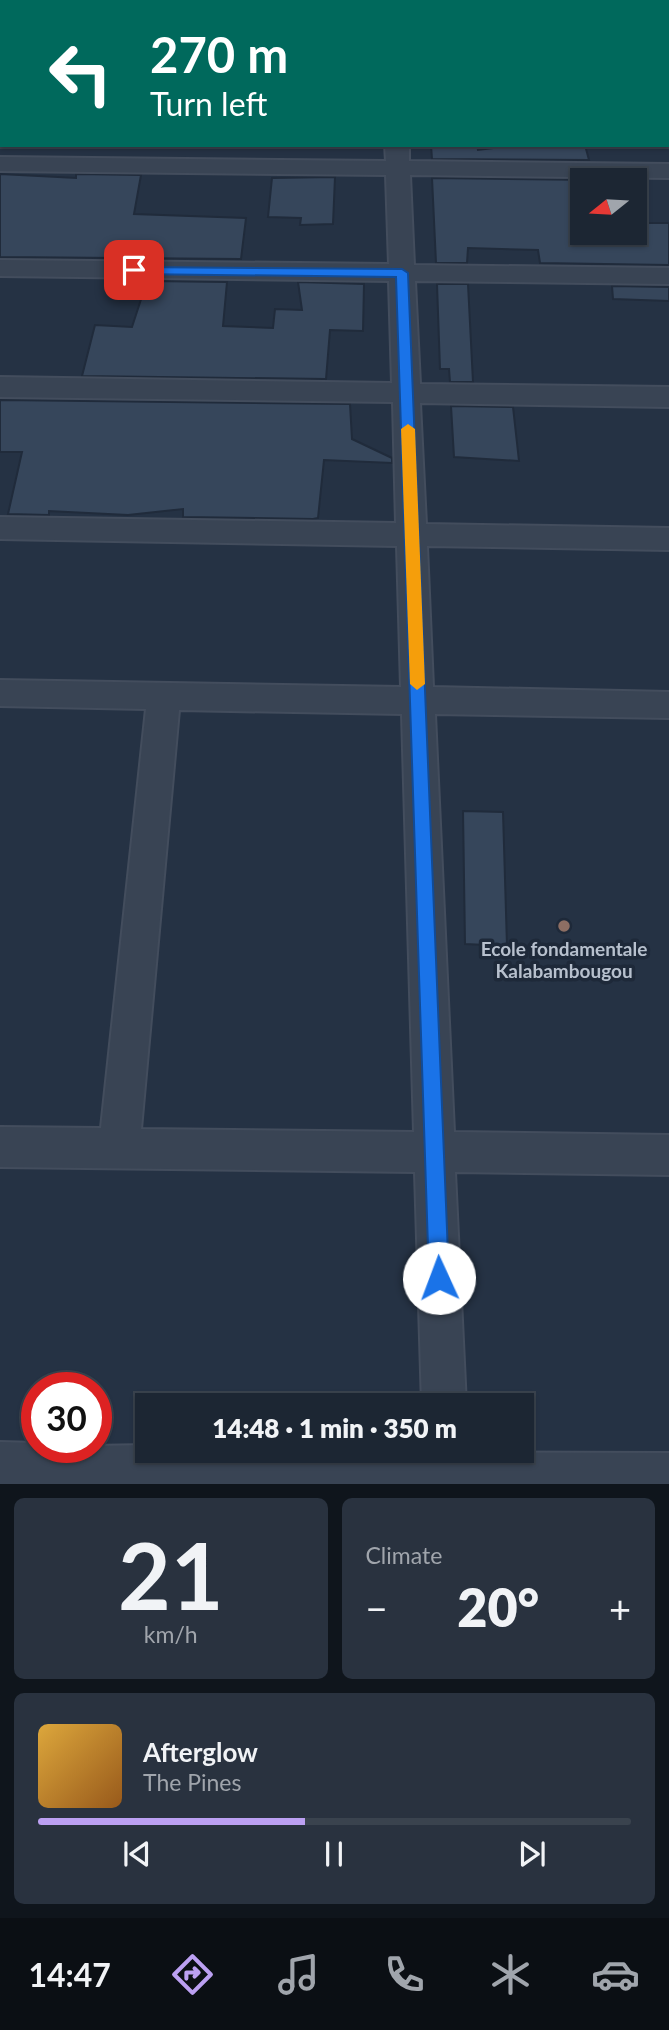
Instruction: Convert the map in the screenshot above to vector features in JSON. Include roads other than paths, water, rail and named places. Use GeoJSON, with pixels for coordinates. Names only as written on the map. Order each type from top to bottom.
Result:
{"type":"FeatureCollection","features":[{"type":"Feature","properties":{"kind":"street"},"geometry":{"type":"LineString","coordinates":[[90,149],[149,166]]}},
{"type":"Feature","properties":{"kind":"street"},"geometry":{"type":"LineString","coordinates":[[398,157],[444,1393]]}},
{"type":"Feature","properties":{"kind":"street"},"geometry":{"type":"LineString","coordinates":[[0,164],[149,166],[398,157],[669,171]]}},
{"type":"Feature","properties":{"kind":"street"},"geometry":{"type":"LineString","coordinates":[[0,268],[669,276]]}},
{"type":"Feature","properties":{"kind":"street"},"geometry":{"type":"LineString","coordinates":[[0,387],[669,397]]}},
{"type":"Feature","properties":{"kind":"street"},"geometry":{"type":"LineString","coordinates":[[0,528],[669,539]]}},
{"type":"Feature","properties":{"kind":"street"},"geometry":{"type":"LineString","coordinates":[[0,693],[669,705]]}},
{"type":"Feature","properties":{"kind":"street"},"geometry":{"type":"LineString","coordinates":[[119,1148],[164,696]]}},
{"type":"Feature","properties":{"kind":"street"},"geometry":{"type":"LineString","coordinates":[[0,1147],[669,1155]]}},
{"type":"Feature","properties":{"kind":"street"},"geometry":{"type":"LineString","coordinates":[[0,1465],[448,1469],[669,1476]]}},
{"type":"Feature","properties":{"kind":"place","name":"Ecole fondamentale Kalabambougou"},"geometry":{"type":"Point","coordinates":[564,926]}}]}
